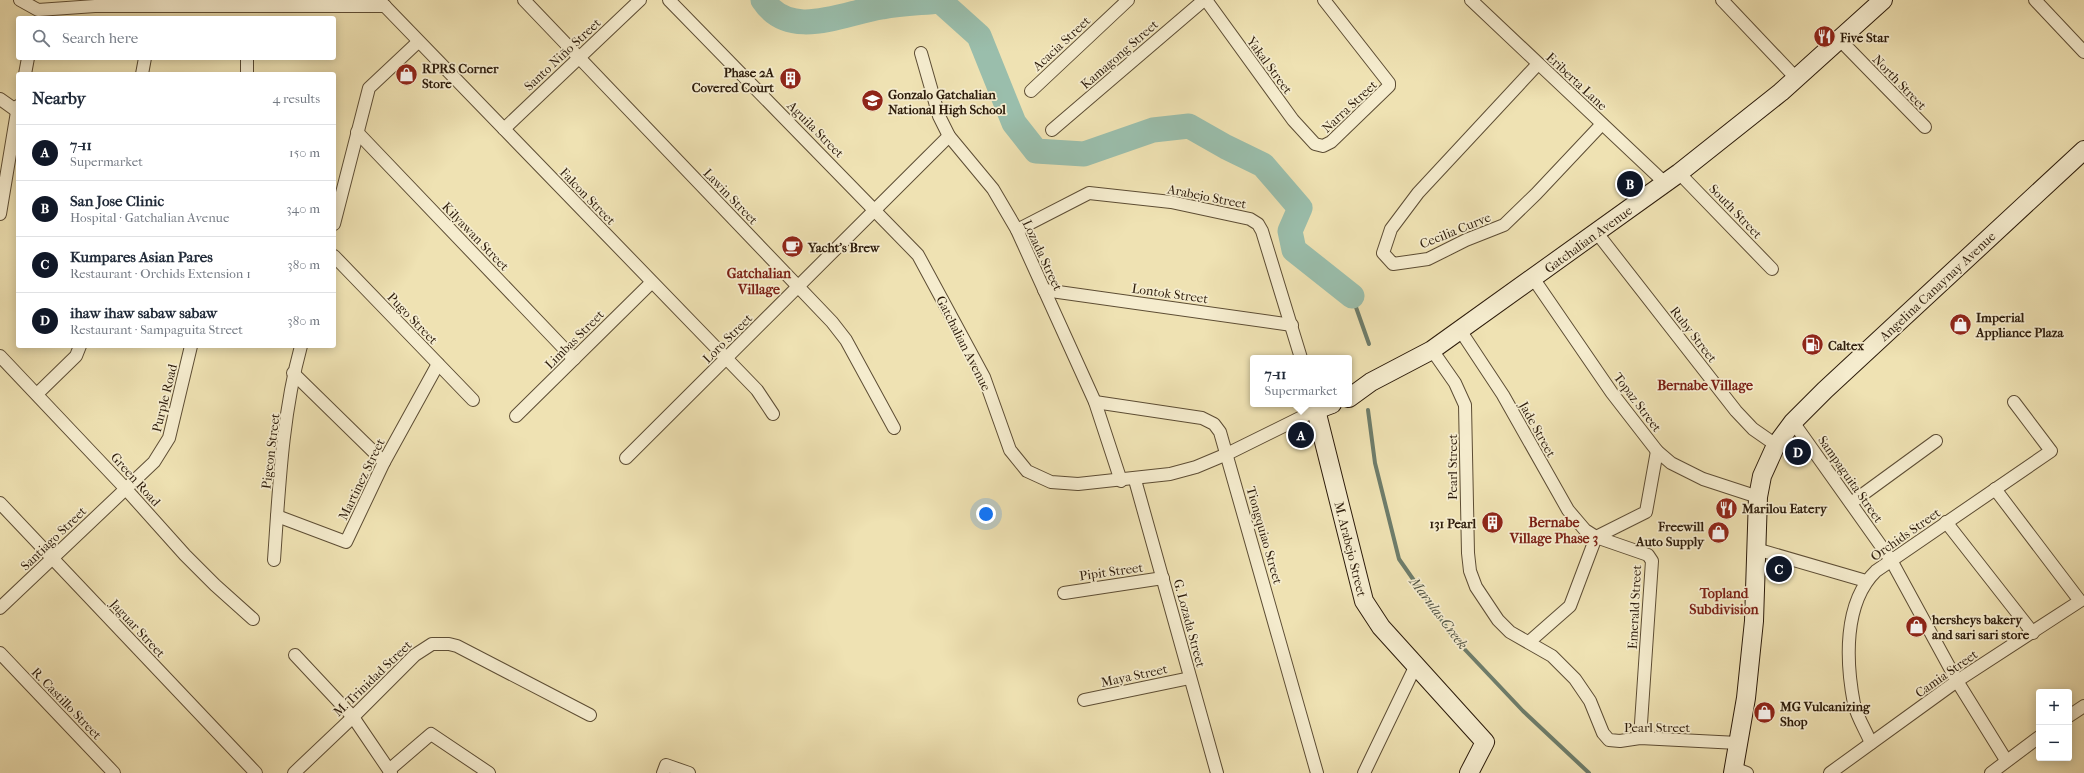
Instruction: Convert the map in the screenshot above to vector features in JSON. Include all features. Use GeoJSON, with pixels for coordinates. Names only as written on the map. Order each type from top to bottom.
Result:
{"type":"FeatureCollection","features":[{"type":"Feature","properties":{"kind":"street"},"geometry":{"type":"LineString","coordinates":[[20,0],[38,14],[95,6],[150,12],[248,12],[382,3]]}},
{"type":"Feature","properties":{"kind":"street","name":"Lawin Street"},"geometry":{"type":"LineString","coordinates":[[524,0],[798,286],[846,340],[894,428]]}},
{"type":"Feature","properties":{"kind":"street","name":"Santo Niño Street"},"geometry":{"type":"LineString","coordinates":[[504,129],[640,0]]}},
{"type":"Feature","properties":{"kind":"street","name":"Aguila Street"},"geometry":{"type":"LineString","coordinates":[[669,0],[875,210]]}},
{"type":"Feature","properties":{"kind":"street","name":"Acacia Street"},"geometry":{"type":"LineString","coordinates":[[1031,91],[1128,0]]}},
{"type":"Feature","properties":{"kind":"street","name":"Kamagong Street"},"geometry":{"type":"LineString","coordinates":[[1052,130],[1205,0]]}},
{"type":"Feature","properties":{"kind":"street","name":"Yakal Street"},"geometry":{"type":"LineString","coordinates":[[1205,0],[1293,120],[1315,144]]}},
{"type":"Feature","properties":{"kind":"street","name":"Narra Street"},"geometry":{"type":"LineString","coordinates":[[1315,144],[1322,146],[1327,145],[1389,86],[1389,83],[1324,0]]}},
{"type":"Feature","properties":{"kind":"street","name":"Eriberta Lane"},"geometry":{"type":"LineString","coordinates":[[1471,0],[1665,183]]}},
{"type":"Feature","properties":{"kind":"street"},"geometry":{"type":"LineString","coordinates":[[1722,0],[1796,78]]}},
{"type":"Feature","properties":{"kind":"street","name":"Gatchalian Avenue"},"geometry":{"type":"LineString","coordinates":[[1352,396],[1371,382],[1432,350],[1679,173],[1796,78],[1883,0]]}},
{"type":"Feature","properties":{"kind":"street"},"geometry":{"type":"LineString","coordinates":[[2035,0],[2084,52]]}},
{"type":"Feature","properties":{"kind":"street","name":"Falcon Street"},"geometry":{"type":"LineString","coordinates":[[382,3],[651,283],[757,390],[773,414]]}},
{"type":"Feature","properties":{"kind":"street","name":"North Street"},"geometry":{"type":"LineString","coordinates":[[1839,39],[1924,127]]}},
{"type":"Feature","properties":{"kind":"street"},"geometry":{"type":"LineString","coordinates":[[336,216],[368,88],[418,42]]}},
{"type":"Feature","properties":{"kind":"street","name":"Lozada Street"},"geometry":{"type":"LineString","coordinates":[[921,53],[940,116],[949,136],[993,189],[1017,230],[1095,402],[1121,481]]}},
{"type":"Feature","properties":{"kind":"street"},"geometry":{"type":"LineString","coordinates":[[25,72],[28,60]]}},
{"type":"Feature","properties":{"kind":"street"},"geometry":{"type":"LineString","coordinates":[[142,72],[145,60]]}},
{"type":"Feature","properties":{"kind":"street"},"geometry":{"type":"LineString","coordinates":[[247,60],[247,72]]}},
{"type":"Feature","properties":{"kind":"street","name":"Cecilia Curve"},"geometry":{"type":"LineString","coordinates":[[1538,64],[1418,193],[1392,229],[1383,253],[1393,264],[1428,259],[1466,240],[1504,225],[1536,194],[1602,124]]}},
{"type":"Feature","properties":{"kind":"street"},"geometry":{"type":"LineString","coordinates":[[0,99],[16,107]]}},
{"type":"Feature","properties":{"kind":"street"},"geometry":{"type":"LineString","coordinates":[[1,209],[16,114]]}},
{"type":"Feature","properties":{"kind":"street","name":"Kilyawan Street"},"geometry":{"type":"LineString","coordinates":[[357,132],[574,359]]}},
{"type":"Feature","properties":{"kind":"street","name":"Loro Street"},"geometry":{"type":"LineString","coordinates":[[626,458],[949,136]]}},
{"type":"Feature","properties":{"kind":"street","name":"Angelina Canaynay Avenue"},"geometry":{"type":"LineString","coordinates":[[1738,771],[1738,743],[1746,698],[1754,621],[1758,497],[1762,476],[1776,445],[1793,422],[2084,150]]}},
{"type":"Feature","properties":{"kind":"street","name":"South Street"},"geometry":{"type":"LineString","coordinates":[[1679,173],[1772,270]]}},
{"type":"Feature","properties":{"kind":"street","name":"Arabejo Street"},"geometry":{"type":"LineString","coordinates":[[1017,230],[1089,193],[1171,202],[1250,219],[1258,224],[1262,231],[1301,355]]}},
{"type":"Feature","properties":{"kind":"street","name":"Gatchalian Avenue"},"geometry":{"type":"LineString","coordinates":[[875,210],[918,255],[984,376],[1010,450],[1027,471],[1051,482],[1078,484],[1121,481],[1177,473],[1227,454],[1318,407]]}},
{"type":"Feature","properties":{"kind":"street","name":"Ruby Street"},"geometry":{"type":"LineString","coordinates":[[1597,233],[1736,410],[1753,429],[1776,445]]}},
{"type":"Feature","properties":{"kind":"street","name":"Pugo Street"},"geometry":{"type":"LineString","coordinates":[[336,258],[473,400]]}},
{"type":"Feature","properties":{"kind":"street","name":"Topaz Street"},"geometry":{"type":"LineString","coordinates":[[1533,278],[1612,393],[1656,451],[1671,462],[1703,479],[1758,497]]}},
{"type":"Feature","properties":{"kind":"street","name":"Limbas Street"},"geometry":{"type":"LineString","coordinates":[[516,416],[651,283]]}},
{"type":"Feature","properties":{"kind":"street","name":"Lontok Street"},"geometry":{"type":"LineString","coordinates":[[1044,290],[1292,325]]}},
{"type":"Feature","properties":{"kind":"street","name":"Jade Street"},"geometry":{"type":"LineString","coordinates":[[1460,330],[1503,395],[1568,510],[1585,530],[1596,538]]}},
{"type":"Feature","properties":{"kind":"street"},"geometry":{"type":"LineString","coordinates":[[37,394],[76,356],[79,348]]}},
{"type":"Feature","properties":{"kind":"street","name":"Purple Road"},"geometry":{"type":"LineString","coordinates":[[125,488],[154,462],[169,438],[191,348]]}},
{"type":"Feature","properties":{"kind":"street","name":"Pigeon Street"},"geometry":{"type":"LineString","coordinates":[[274,560],[280,473],[293,373],[300,348]]}},
{"type":"Feature","properties":{"kind":"street","name":"Pearl Street"},"geometry":{"type":"LineString","coordinates":[[1432,350],[1455,383],[1465,405],[1466,530],[1470,571],[1476,587],[1498,620],[1510,632],[1552,656],[1575,679],[1590,701],[1603,733],[1609,740],[1620,741],[1640,738],[1738,743]]}},
{"type":"Feature","properties":{"kind":"street","name":"Green Road"},"geometry":{"type":"LineString","coordinates":[[0,356],[125,488],[185,555],[215,585],[254,619]]}},
{"type":"Feature","properties":{"kind":"street","name":"Martinez Street"},"geometry":{"type":"LineString","coordinates":[[277,516],[346,542],[384,462],[438,364]]}},
{"type":"Feature","properties":{"kind":"street"},"geometry":{"type":"LineString","coordinates":[[293,373],[384,462]]}},
{"type":"Feature","properties":{"kind":"street","name":"Gatchalian Avenue"},"geometry":{"type":"LineString","coordinates":[[1352,388],[1371,382]]}},
{"type":"Feature","properties":{"kind":"street","name":"Tiongquiao Street"},"geometry":{"type":"LineString","coordinates":[[1095,402],[1202,418],[1214,424],[1217,428],[1227,454],[1317,773]]}},
{"type":"Feature","properties":{"kind":"street","name":"Orchids Street"},"geometry":{"type":"LineString","coordinates":[[1871,743],[1854,706],[1849,661],[1850,636],[1853,617],[1859,597],[1866,581],[1890,560],[2050,451],[2014,402]]}},
{"type":"Feature","properties":{"kind":"street","name":"M. Arabejo Street"},"geometry":{"type":"LineString","coordinates":[[1322,407],[1364,601],[1381,628],[1485,742],[1469,773]]}},
{"type":"Feature","properties":{"kind":"street","name":"Sampaguita Street"},"geometry":{"type":"LineString","coordinates":[[1793,422],[1852,503],[1890,560],[1957,681],[2006,760]]}},
{"type":"Feature","properties":{"kind":"street"},"geometry":{"type":"LineString","coordinates":[[1852,503],[1936,440]]}},
{"type":"Feature","properties":{"kind":"street"},"geometry":{"type":"LineString","coordinates":[[1529,642],[1570,606],[1596,538],[1646,512],[1656,451]]}},
{"type":"Feature","properties":{"kind":"street","name":"G. Lozada Street"},"geometry":{"type":"LineString","coordinates":[[1135,480],[1218,773]]}},
{"type":"Feature","properties":{"kind":"street","name":"Santiago Street"},"geometry":{"type":"LineString","coordinates":[[0,608],[125,488]]}},
{"type":"Feature","properties":{"kind":"street","name":"Camia Street"},"geometry":{"type":"LineString","coordinates":[[1830,773],[1957,681],[2080,600],[1995,488]]}},
{"type":"Feature","properties":{"kind":"street","name":"Jaguar Street"},"geometry":{"type":"LineString","coordinates":[[0,502],[256,773]]}},
{"type":"Feature","properties":{"kind":"street"},"geometry":{"type":"LineString","coordinates":[[1946,522],[2032,633]]}},
{"type":"Feature","properties":{"kind":"street","name":"Emerald Street"},"geometry":{"type":"LineString","coordinates":[[1596,538],[1648,555],[1652,561],[1640,738]]}},
{"type":"Feature","properties":{"kind":"street"},"geometry":{"type":"LineString","coordinates":[[1756,549],[1866,581]]}},
{"type":"Feature","properties":{"kind":"street","name":"Pipit Street"},"geometry":{"type":"LineString","coordinates":[[1064,593],[1163,578]]}},
{"type":"Feature","properties":{"kind":"street","name":"M. Trinidad Street"},"geometry":{"type":"LineString","coordinates":[[294,773],[354,717],[415,655],[424,648],[440,643],[457,646],[590,715]]}},
{"type":"Feature","properties":{"kind":"street","name":"R. Castillo Street"},"geometry":{"type":"LineString","coordinates":[[0,653],[114,773]]}},
{"type":"Feature","properties":{"kind":"street"},"geometry":{"type":"LineString","coordinates":[[296,655],[354,717],[390,771],[431,734],[489,773]]}},
{"type":"Feature","properties":{"kind":"street"},"geometry":{"type":"LineString","coordinates":[[1364,773],[1416,665]]}},
{"type":"Feature","properties":{"kind":"street","name":"Maya Street"},"geometry":{"type":"LineString","coordinates":[[1084,700],[1190,678]]}},
{"type":"Feature","properties":{"kind":"street"},"geometry":{"type":"LineString","coordinates":[[2072,714],[2084,706]]}},
{"type":"Feature","properties":{"kind":"street"},"geometry":{"type":"LineString","coordinates":[[1991,773],[2006,760],[2036,739]]}},
{"type":"Feature","properties":{"kind":"street"},"geometry":{"type":"LineString","coordinates":[[664,769],[689,773]]}},
{"type":"Feature","properties":{"kind":"waterway","name":"Marulas Creek"},"geometry":{"type":"LineString","coordinates":[[763,0],[774,12],[788,19],[802,22],[818,21],[889,6],[940,1],[979,36],[1014,123],[1036,151],[1084,154],[1153,130],[1189,126],[1226,147],[1263,165],[1300,208],[1290,231],[1294,250],[1352,296]]}},
{"type":"Feature","properties":{"kind":"waterway","name":"Marulas Creek"},"geometry":{"type":"LineString","coordinates":[[1352,296],[1369,344]]}},
{"type":"Feature","properties":{"kind":"waterway","name":"Marulas Creek"},"geometry":{"type":"LineString","coordinates":[[1368,410],[1375,463],[1399,559],[1454,638],[1523,711],[1589,773]]}},
{"type":"Feature","properties":{"kind":"place","name":"Five Star"},"geometry":{"type":"Point","coordinates":[1824,37]}},
{"type":"Feature","properties":{"kind":"place","name":"RPRS Corner Store"},"geometry":{"type":"Point","coordinates":[407,75]}},
{"type":"Feature","properties":{"kind":"place","name":"Phase 2A Covered Court"},"geometry":{"type":"Point","coordinates":[790,79]}},
{"type":"Feature","properties":{"kind":"place","name":"Gonzalo Gatchalian National High School"},"geometry":{"type":"Point","coordinates":[873,101]}},
{"type":"Feature","properties":{"kind":"place","name":"San Jose Clinic"},"geometry":{"type":"Point","coordinates":[1630,184]}},
{"type":"Feature","properties":{"kind":"place","name":"Yacht’s Brew"},"geometry":{"type":"Point","coordinates":[792,247]}},
{"type":"Feature","properties":{"kind":"place","name":"Imperial Appliance Plaza"},"geometry":{"type":"Point","coordinates":[1961,324]}},
{"type":"Feature","properties":{"kind":"place","name":"Caltex"},"geometry":{"type":"Point","coordinates":[1813,345]}},
{"type":"Feature","properties":{"kind":"place","name":"7-11"},"geometry":{"type":"Point","coordinates":[1301,435]}},
{"type":"Feature","properties":{"kind":"place","name":"ihaw ihaw sabaw sabaw"},"geometry":{"type":"Point","coordinates":[1798,452]}},
{"type":"Feature","properties":{"kind":"place","name":"Marilou Eatery"},"geometry":{"type":"Point","coordinates":[1727,508]}},
{"type":"Feature","properties":{"kind":"place","name":"131 Pearl"},"geometry":{"type":"Point","coordinates":[1492,523]}},
{"type":"Feature","properties":{"kind":"place","name":"Freewill Auto Supply"},"geometry":{"type":"Point","coordinates":[1719,533]}},
{"type":"Feature","properties":{"kind":"place","name":"Kumpares Asian Pares"},"geometry":{"type":"Point","coordinates":[1779,569]}},
{"type":"Feature","properties":{"kind":"place","name":"hersheys bakery and sari sari store"},"geometry":{"type":"Point","coordinates":[1916,626]}},
{"type":"Feature","properties":{"kind":"place","name":"MG Vulcanizing Shop"},"geometry":{"type":"Point","coordinates":[1764,713]}},
{"type":"Feature","properties":{"kind":"district","name":"Gatchalian Village"},"geometry":{"type":"Point","coordinates":[759,282]}},
{"type":"Feature","properties":{"kind":"district","name":"Bernabe Village"},"geometry":{"type":"Point","coordinates":[1705,385]}},
{"type":"Feature","properties":{"kind":"district","name":"Bernabe Village Phase 3"},"geometry":{"type":"Point","coordinates":[1554,530]}},
{"type":"Feature","properties":{"kind":"district","name":"Topland Subdivision"},"geometry":{"type":"Point","coordinates":[1724,602]}}]}
